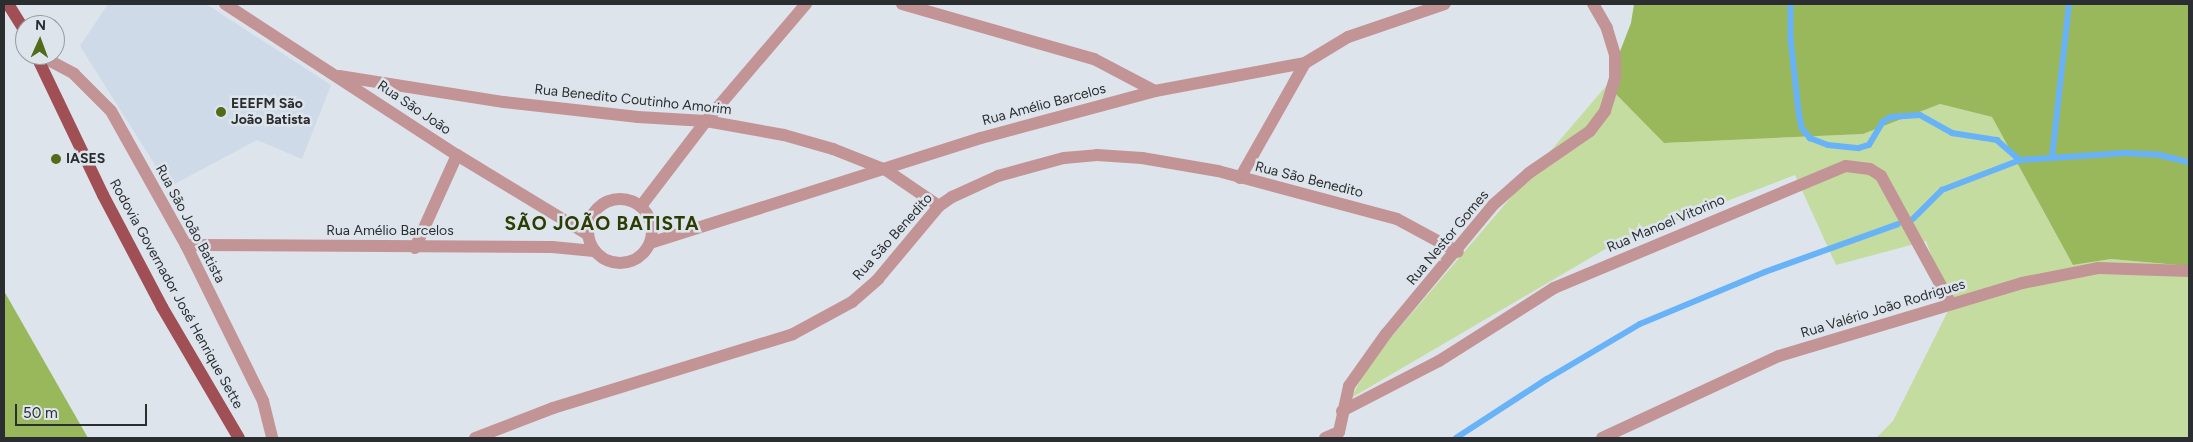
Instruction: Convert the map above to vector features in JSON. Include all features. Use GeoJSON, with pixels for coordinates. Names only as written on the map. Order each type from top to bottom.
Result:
{"type":"FeatureCollection","features":[{"type":"Feature","properties":{"kind":"main road"},"geometry":{"type":"LineString","coordinates":[[8,4],[15,15]]}},
{"type":"Feature","properties":{"kind":"main road","name":"Rodovia Governador José Henrique Sette"},"geometry":{"type":"LineString","coordinates":[[43,65],[103,195],[158,298],[239,438]]}},
{"type":"Feature","properties":{"kind":"street","name":"Rua São João"},"geometry":{"type":"LineString","coordinates":[[225,4],[339,76],[457,155],[587,234]]}},
{"type":"Feature","properties":{"kind":"street"},"geometry":{"type":"LineString","coordinates":[[641,206],[706,120],[806,4]]}},
{"type":"Feature","properties":{"kind":"street"},"geometry":{"type":"LineString","coordinates":[[902,4],[1094,59],[1154,91]]}},
{"type":"Feature","properties":{"kind":"street","name":"Rua Amélio Barcelos"},"geometry":{"type":"LineString","coordinates":[[650,243],[886,170],[981,138],[1154,91],[1305,63],[1348,37],[1445,4]]}},
{"type":"Feature","properties":{"kind":"street","name":"Rua Nestor Gomes"},"geometry":{"type":"LineString","coordinates":[[1340,435],[1342,411],[1349,386],[1386,334],[1458,252],[1500,199],[1529,173],[1590,131],[1605,111],[1614,79],[1615,55],[1607,28],[1592,4]]}},
{"type":"Feature","properties":{"kind":"street"},"geometry":{"type":"LineString","coordinates":[[1240,178],[1305,63]]}},
{"type":"Feature","properties":{"kind":"street","name":"Rua São João Batista"},"geometry":{"type":"LineString","coordinates":[[57,65],[74,74],[111,111],[186,245],[263,401],[272,438]]}},
{"type":"Feature","properties":{"kind":"street","name":"Rua Benedito Coutinho Amorim"},"geometry":{"type":"LineString","coordinates":[[339,76],[504,102],[638,117],[706,120],[784,135],[833,149],[886,170],[938,206]]}},
{"type":"Feature","properties":{"kind":"street"},"geometry":{"type":"LineString","coordinates":[[415,248],[457,155]]}},
{"type":"Feature","properties":{"kind":"street","name":"Rua São Benedito"},"geometry":{"type":"LineString","coordinates":[[474,438],[553,408],[760,346],[828,317],[852,302],[878,279],[938,206],[998,176],[1064,158],[1097,155],[1142,158],[1240,178],[1397,220],[1458,252]]}},
{"type":"Feature","properties":{"kind":"street","name":"Rua Manoel Vitorino"},"geometry":{"type":"LineString","coordinates":[[1342,411],[1439,361],[1554,288],[1846,166],[1870,169],[1881,176],[1951,304]]}},
{"type":"Feature","properties":{"kind":"street"},"geometry":{"type":"LineString","coordinates":[[615,198],[629,199],[641,206],[649,216],[653,229],[650,243],[643,254],[631,262],[618,264],[604,260],[594,251],[587,234],[592,213],[602,203],[615,198]]}},
{"type":"Feature","properties":{"kind":"street","name":"Rua Amélio Barcelos"},"geometry":{"type":"LineString","coordinates":[[186,245],[415,248],[552,247],[594,251]]}},
{"type":"Feature","properties":{"kind":"street","name":"Rua Valério João Rodrigues"},"geometry":{"type":"LineString","coordinates":[[1602,438],[1779,356],[1951,304],[2062,273],[2107,268],[2189,271]]}},
{"type":"Feature","properties":{"kind":"street"},"geometry":{"type":"LineString","coordinates":[[1325,438],[1340,435]]}},
{"type":"Feature","properties":{"kind":"shaded area","name":"EEEFM São João Batista"},"geometry":{"type":"Polygon","coordinates":[[[108,4],[206,4],[331,85],[302,159],[257,140],[169,187],[80,46],[108,4]]]}},
{"type":"Feature","properties":{"kind":"green space"},"geometry":{"type":"Polygon","coordinates":[[[1634,4],[2189,4],[2189,266],[2111,259],[2073,265],[1992,117],[1940,104],[1863,134],[1664,143],[1607,85],[1631,23],[1634,4]]]}},
{"type":"Feature","properties":{"kind":"green space"},"geometry":{"type":"Polygon","coordinates":[[[1607,85],[1664,143],[1863,134],[1940,104],[1992,117],[2073,265],[2111,259],[2189,266],[2189,438],[1876,438],[1893,421],[1948,311],[1948,301],[1926,241],[1836,265],[1795,175],[1614,244],[1351,398],[1371,361],[1607,85]]]}},
{"type":"Feature","properties":{"kind":"green space"},"geometry":{"type":"Polygon","coordinates":[[[4,291],[88,438],[4,438],[4,291]]]}},
{"type":"Feature","properties":{"kind":"waterway"},"geometry":{"type":"LineString","coordinates":[[1791,4],[1791,39],[1799,112],[1802,128],[1810,138],[1828,145],[1859,148],[1869,145],[1883,122],[1891,117],[1920,115],[1952,133],[1997,140],[2020,160]]}},
{"type":"Feature","properties":{"kind":"waterway"},"geometry":{"type":"LineString","coordinates":[[2052,158],[2069,4]]}},
{"type":"Feature","properties":{"kind":"waterway"},"geometry":{"type":"LineString","coordinates":[[1913,219],[1942,190],[2020,160],[2125,153],[2160,155],[2189,162]]}},
{"type":"Feature","properties":{"kind":"waterway"},"geometry":{"type":"LineString","coordinates":[[1456,438],[1547,379],[1640,324],[1765,272],[1898,224]]}},
{"type":"Feature","properties":{"kind":"place","name":"EEEFM São João Batista"},"geometry":{"type":"Point","coordinates":[221,112]}},
{"type":"Feature","properties":{"kind":"place","name":"IASES"},"geometry":{"type":"Point","coordinates":[56,159]}},
{"type":"Feature","properties":{"kind":"district","name":"SÃO JOÃO BATISTA"},"geometry":{"type":"Point","coordinates":[602,224]}}]}
